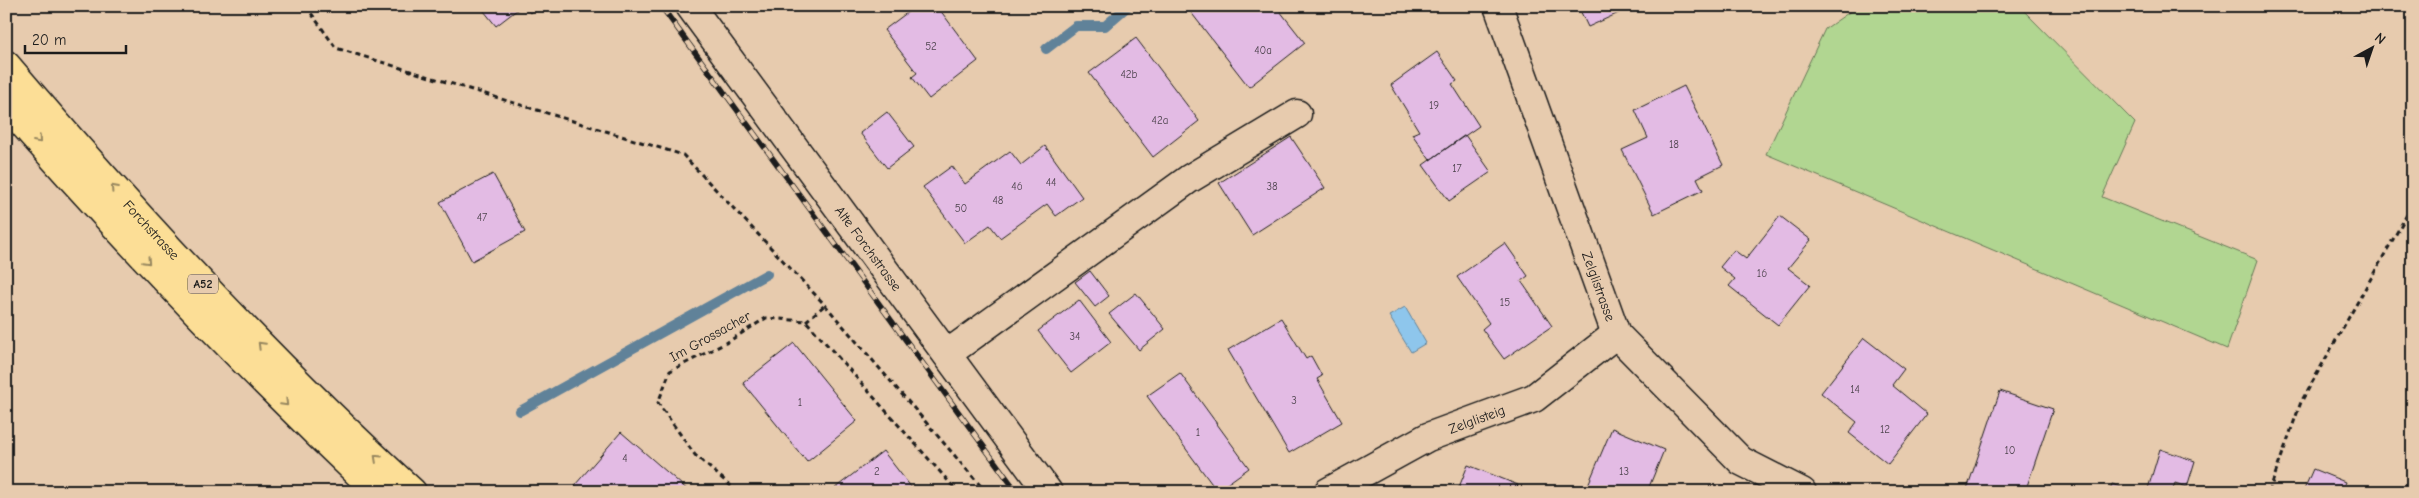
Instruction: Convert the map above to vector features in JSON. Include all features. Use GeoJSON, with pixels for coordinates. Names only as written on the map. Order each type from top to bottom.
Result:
{"type":"FeatureCollection","features":[{"type":"Feature","properties":{"kind":"highway","name":"Forchstrasse"},"geometry":{"type":"LineString","coordinates":[[6,65],[99,172],[239,322],[341,425],[412,492]]}},
{"type":"Feature","properties":{"kind":"highway","name":"Forchstrasse"},"geometry":{"type":"LineString","coordinates":[[6,104],[199,316],[308,426],[378,492]]}},
{"type":"Feature","properties":{"kind":"street","name":"Alte Forchstrasse"},"geometry":{"type":"LineString","coordinates":[[690,6],[1048,492]]}},
{"type":"Feature","properties":{"kind":"street","name":"Zelglistrasse"},"geometry":{"type":"LineString","coordinates":[[1498,6],[1616,334],[1741,461],[1802,492]]}},
{"type":"Feature","properties":{"kind":"street"},"geometry":{"type":"LineString","coordinates":[[947,354],[1189,178],[1297,114]]}},
{"type":"Feature","properties":{"kind":"street","name":"Zelglisteig"},"geometry":{"type":"LineString","coordinates":[[1328,492],[1428,437],[1534,398],[1616,334]]}},
{"type":"Feature","properties":{"kind":"path"},"geometry":{"type":"LineString","coordinates":[[306,6],[336,48],[683,155],[826,305],[986,492]]}},
{"type":"Feature","properties":{"kind":"path"},"geometry":{"type":"LineString","coordinates":[[2269,492],[2302,402],[2413,204]]}},
{"type":"Feature","properties":{"kind":"path"},"geometry":{"type":"LineString","coordinates":[[826,305],[806,321],[958,492]]}},
{"type":"Feature","properties":{"kind":"path","name":"Im Grossacher"},"geometry":{"type":"LineString","coordinates":[[738,492],[695,455],[658,403],[670,371],[726,343],[766,318],[806,321]]}},
{"type":"Feature","properties":{"kind":"green space"},"geometry":{"type":"Polygon","coordinates":[[[1858,6],[2019,6],[2135,123],[2102,197],[2258,260],[2227,349],[1766,154],[1825,29],[1858,6]]]}},
{"type":"Feature","properties":{"kind":"water"},"geometry":{"type":"Polygon","coordinates":[[[1405,307],[1426,343],[1411,352],[1389,316],[1405,307]]]}},
{"type":"Feature","properties":{"kind":"building"},"geometry":{"type":"Polygon","coordinates":[[[480,6],[522,6],[496,26],[480,6]]]}},
{"type":"Feature","properties":{"kind":"building"},"geometry":{"type":"Polygon","coordinates":[[[524,6],[538,6],[530,13],[524,6]]]}},
{"type":"Feature","properties":{"kind":"building"},"geometry":{"type":"Polygon","coordinates":[[[916,6],[937,6],[978,61],[929,99],[912,77],[917,73],[884,30],[916,6]]]}},
{"type":"Feature","properties":{"kind":"building"},"geometry":{"type":"Polygon","coordinates":[[[1186,6],[1276,6],[1305,43],[1249,87],[1186,6]]]}},
{"type":"Feature","properties":{"kind":"building"},"geometry":{"type":"Polygon","coordinates":[[[1578,6],[1634,6],[1588,27],[1578,6]]]}},
{"type":"Feature","properties":{"kind":"building"},"geometry":{"type":"Polygon","coordinates":[[[1136,38],[1199,121],[1153,157],[1089,73],[1136,38]]]}},
{"type":"Feature","properties":{"kind":"building"},"geometry":{"type":"Polygon","coordinates":[[[1437,52],[1457,81],[1452,84],[1479,126],[1430,160],[1412,134],[1419,131],[1391,85],[1437,52]]]}},
{"type":"Feature","properties":{"kind":"building"},"geometry":{"type":"Polygon","coordinates":[[[1684,86],[1723,165],[1697,178],[1703,190],[1654,214],[1622,150],[1648,138],[1635,110],[1684,86]]]}},
{"type":"Feature","properties":{"kind":"building"},"geometry":{"type":"Polygon","coordinates":[[[887,112],[914,147],[887,168],[860,133],[887,112]]]}},
{"type":"Feature","properties":{"kind":"building"},"geometry":{"type":"Polygon","coordinates":[[[1465,135],[1491,172],[1449,201],[1423,165],[1465,135]]]}},
{"type":"Feature","properties":{"kind":"building"},"geometry":{"type":"Polygon","coordinates":[[[1291,137],[1325,188],[1252,235],[1219,183],[1291,137]]]}},
{"type":"Feature","properties":{"kind":"building"},"geometry":{"type":"Polygon","coordinates":[[[1045,146],[1082,197],[1056,216],[1047,204],[1000,238],[990,225],[965,243],[923,187],[952,166],[965,184],[1010,151],[1021,165],[1045,146]]]}},
{"type":"Feature","properties":{"kind":"building"},"geometry":{"type":"Polygon","coordinates":[[[493,174],[525,232],[472,261],[440,202],[493,174]]]}},
{"type":"Feature","properties":{"kind":"building"},"geometry":{"type":"Polygon","coordinates":[[[1780,216],[1811,240],[1788,268],[1810,285],[1778,325],[1729,286],[1735,279],[1720,267],[1734,250],[1746,259],[1780,216]]]}},
{"type":"Feature","properties":{"kind":"building"},"geometry":{"type":"Polygon","coordinates":[[[1505,243],[1528,276],[1521,281],[1552,326],[1504,359],[1482,329],[1489,323],[1457,277],[1505,243]]]}},
{"type":"Feature","properties":{"kind":"building"},"geometry":{"type":"Polygon","coordinates":[[[1090,271],[1109,296],[1095,307],[1075,282],[1090,271]]]}},
{"type":"Feature","properties":{"kind":"building"},"geometry":{"type":"Polygon","coordinates":[[[1136,293],[1165,329],[1139,350],[1109,314],[1136,293]]]}},
{"type":"Feature","properties":{"kind":"building"},"geometry":{"type":"Polygon","coordinates":[[[1079,300],[1111,342],[1071,373],[1038,331],[1079,300]]]}},
{"type":"Feature","properties":{"kind":"building"},"geometry":{"type":"Polygon","coordinates":[[[1281,318],[1306,359],[1311,356],[1322,376],[1317,379],[1342,422],[1289,453],[1228,350],[1281,318]]]}},
{"type":"Feature","properties":{"kind":"building"},"geometry":{"type":"Polygon","coordinates":[[[1864,338],[1904,369],[1892,385],[1927,414],[1888,464],[1849,433],[1857,422],[1821,393],[1864,338]]]}},
{"type":"Feature","properties":{"kind":"building"},"geometry":{"type":"Polygon","coordinates":[[[794,343],[857,421],[807,462],[743,383],[794,343]]]}},
{"type":"Feature","properties":{"kind":"building"},"geometry":{"type":"Polygon","coordinates":[[[1180,373],[1249,468],[1217,491],[1147,396],[1180,373]]]}},
{"type":"Feature","properties":{"kind":"building"},"geometry":{"type":"Polygon","coordinates":[[[2000,391],[2053,409],[2025,492],[1966,492],[2000,391]]]}},
{"type":"Feature","properties":{"kind":"building"},"geometry":{"type":"Polygon","coordinates":[[[1612,428],[1664,450],[1647,492],[1585,492],[1612,428]]]}},
{"type":"Feature","properties":{"kind":"building"},"geometry":{"type":"Polygon","coordinates":[[[621,432],[690,492],[583,492],[575,485],[621,432]]]}},
{"type":"Feature","properties":{"kind":"building"},"geometry":{"type":"Polygon","coordinates":[[[2160,449],[2195,461],[2187,487],[2175,483],[2172,492],[2147,492],[2160,449]]]}},
{"type":"Feature","properties":{"kind":"building"},"geometry":{"type":"Polygon","coordinates":[[[883,451],[915,492],[830,492],[883,451]]]}},
{"type":"Feature","properties":{"kind":"building"},"geometry":{"type":"Polygon","coordinates":[[[1468,465],[1518,485],[1515,492],[1457,492],[1468,465]]]}},
{"type":"Feature","properties":{"kind":"building"},"geometry":{"type":"Polygon","coordinates":[[[2313,469],[2345,482],[2341,492],[2303,492],[2313,469]]]}},
{"type":"Feature","properties":{"kind":"building"},"geometry":{"type":"Polygon","coordinates":[[[2112,484],[2137,492],[2109,492],[2112,484]]]}},
{"type":"Feature","properties":{"kind":"waterway"},"geometry":{"type":"LineString","coordinates":[[1046,49],[1076,26],[1105,26],[1128,6]]}},
{"type":"Feature","properties":{"kind":"waterway"},"geometry":{"type":"LineString","coordinates":[[520,411],[767,274]]}},
{"type":"Feature","properties":{"kind":"railway"},"geometry":{"type":"LineString","coordinates":[[661,6],[1017,492]]}}]}
